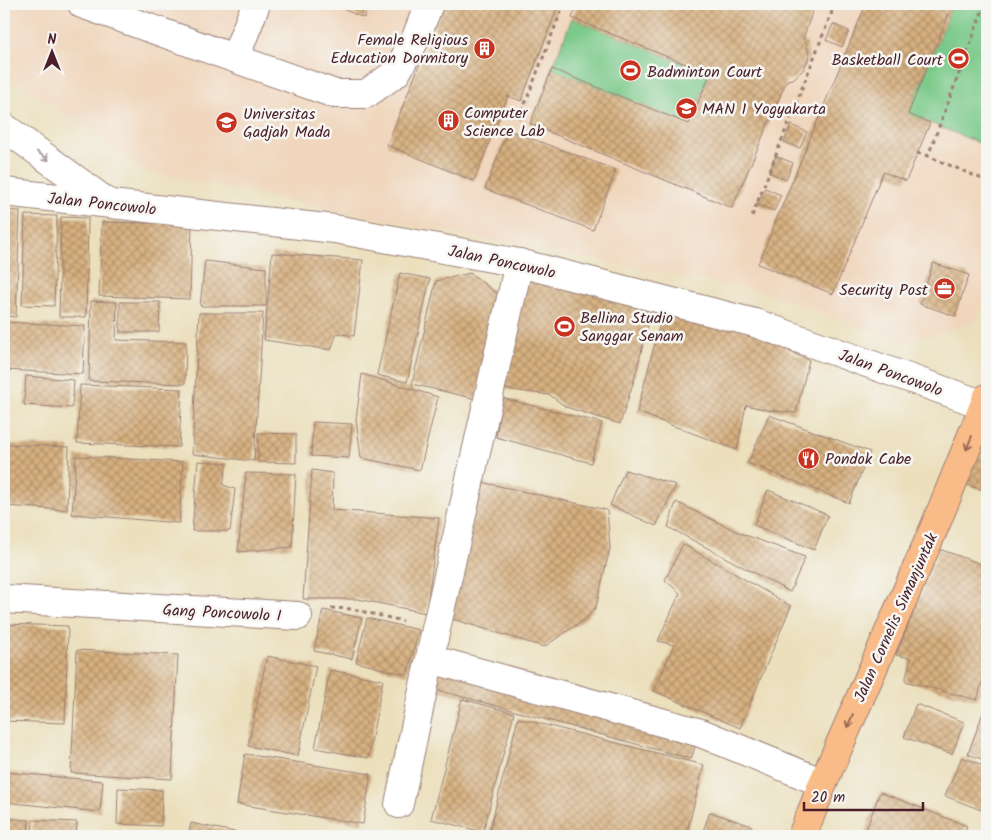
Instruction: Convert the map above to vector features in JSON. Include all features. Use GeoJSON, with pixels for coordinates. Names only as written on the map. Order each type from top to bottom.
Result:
{"type":"FeatureCollection","features":[{"type":"Feature","properties":{"kind":"main road","name":"Jalan Cornelis Simanjuntak"},"geometry":{"type":"LineString","coordinates":[[802,836],[823,783],[935,526],[986,401]]}},
{"type":"Feature","properties":{"kind":"street"},"geometry":{"type":"LineString","coordinates":[[82,4],[336,94],[366,94],[396,73],[415,40],[429,4]]}},
{"type":"Feature","properties":{"kind":"street"},"geometry":{"type":"LineString","coordinates":[[235,58],[256,4]]}},
{"type":"Feature","properties":{"kind":"street"},"geometry":{"type":"LineString","coordinates":[[4,127],[108,203]]}},
{"type":"Feature","properties":{"kind":"street","name":"Jalan Poncowolo"},"geometry":{"type":"LineString","coordinates":[[4,192],[335,229],[519,263],[755,323],[986,401]]}},
{"type":"Feature","properties":{"kind":"street"},"geometry":{"type":"LineString","coordinates":[[399,804],[436,629],[519,263]]}},
{"type":"Feature","properties":{"kind":"street","name":"Gang Poncowolo I"},"geometry":{"type":"LineString","coordinates":[[4,598],[298,616]]}},
{"type":"Feature","properties":{"kind":"street"},"geometry":{"type":"LineString","coordinates":[[430,659],[701,733],[823,783]]}},
{"type":"Feature","properties":{"kind":"path"},"geometry":{"type":"LineString","coordinates":[[519,118],[564,4]]}},
{"type":"Feature","properties":{"kind":"path"},"geometry":{"type":"LineString","coordinates":[[752,216],[835,4]]}},
{"type":"Feature","properties":{"kind":"path"},"geometry":{"type":"LineString","coordinates":[[928,156],[984,4]]}},
{"type":"Feature","properties":{"kind":"path"},"geometry":{"type":"LineString","coordinates":[[917,153],[987,181]]}},
{"type":"Feature","properties":{"kind":"path","name":"Gang Poncowolo I"},"geometry":{"type":"LineString","coordinates":[[298,616],[314,607],[352,609],[436,629]]}},
{"type":"Feature","properties":{"kind":"shaded area","name":"MAN 1 Yogyakarta"},"geometry":{"type":"Polygon","coordinates":[[[4,4],[987,4],[987,291],[976,322],[904,343],[761,291],[342,212],[146,171],[4,72],[4,4]]]}},
{"type":"Feature","properties":{"kind":"green space","name":"Basketball Court"},"geometry":{"type":"Polygon","coordinates":[[[953,4],[987,4],[987,146],[908,114],[953,4]]]}},
{"type":"Feature","properties":{"kind":"green space","name":"Badminton Court"},"geometry":{"type":"Polygon","coordinates":[[[572,18],[710,74],[689,124],[552,69],[572,18]]]}},
{"type":"Feature","properties":{"kind":"building"},"geometry":{"type":"Polygon","coordinates":[[[331,4],[370,4],[364,18],[331,4]]]}},
{"type":"Feature","properties":{"kind":"building"},"geometry":{"type":"Polygon","coordinates":[[[444,4],[559,4],[521,101],[508,96],[474,181],[387,145],[444,4]]]}},
{"type":"Feature","properties":{"kind":"building"},"geometry":{"type":"Polygon","coordinates":[[[578,4],[815,4],[803,39],[807,44],[809,58],[803,70],[793,79],[787,80],[732,208],[530,124],[552,69],[689,124],[710,74],[572,18],[578,4]]]}},
{"type":"Feature","properties":{"kind":"building"},"geometry":{"type":"Polygon","coordinates":[[[866,4],[953,4],[908,114],[930,123],[906,181],[883,172],[833,294],[758,264],[866,4]]]}},
{"type":"Feature","properties":{"kind":"building"},"geometry":{"type":"Polygon","coordinates":[[[833,24],[849,31],[842,47],[826,40],[833,24]]]}},
{"type":"Feature","properties":{"kind":"building"},"geometry":{"type":"Polygon","coordinates":[[[791,125],[807,132],[800,148],[784,142],[791,125]]]}},
{"type":"Feature","properties":{"kind":"building"},"geometry":{"type":"Polygon","coordinates":[[[508,130],[616,170],[593,230],[485,189],[508,130]]]}},
{"type":"Feature","properties":{"kind":"building"},"geometry":{"type":"Polygon","coordinates":[[[776,156],[793,163],[786,180],[769,172],[776,156]]]}},
{"type":"Feature","properties":{"kind":"building"},"geometry":{"type":"Polygon","coordinates":[[[765,188],[781,195],[774,211],[757,204],[765,188]]]}},
{"type":"Feature","properties":{"kind":"building"},"geometry":{"type":"Polygon","coordinates":[[[4,210],[20,211],[16,317],[4,316],[4,210]]]}},
{"type":"Feature","properties":{"kind":"building"},"geometry":{"type":"Polygon","coordinates":[[[25,215],[57,216],[54,306],[22,305],[25,215]]]}},
{"type":"Feature","properties":{"kind":"building"},"geometry":{"type":"Polygon","coordinates":[[[61,217],[88,218],[86,317],[59,317],[61,217]]]}},
{"type":"Feature","properties":{"kind":"building"},"geometry":{"type":"Polygon","coordinates":[[[102,222],[192,224],[190,299],[99,296],[102,222]]]}},
{"type":"Feature","properties":{"kind":"building"},"geometry":{"type":"Polygon","coordinates":[[[272,253],[363,260],[354,336],[337,333],[331,350],[264,340],[272,253]]]}},
{"type":"Feature","properties":{"kind":"building"},"geometry":{"type":"Polygon","coordinates":[[[205,261],[266,268],[266,306],[200,306],[205,261]]]}},
{"type":"Feature","properties":{"kind":"building","name":"Security Post"},"geometry":{"type":"Polygon","coordinates":[[[933,263],[969,275],[955,316],[920,304],[933,263]]]}},
{"type":"Feature","properties":{"kind":"building"},"geometry":{"type":"Polygon","coordinates":[[[400,273],[430,279],[407,382],[377,375],[400,273]]]}},
{"type":"Feature","properties":{"kind":"building"},"geometry":{"type":"Polygon","coordinates":[[[470,273],[500,296],[476,399],[412,384],[436,281],[470,273]]]}},
{"type":"Feature","properties":{"kind":"building"},"geometry":{"type":"Polygon","coordinates":[[[528,274],[656,306],[650,317],[634,380],[620,424],[566,407],[550,395],[504,389],[528,274]]]}},
{"type":"Feature","properties":{"kind":"building"},"geometry":{"type":"Polygon","coordinates":[[[91,301],[117,302],[116,340],[186,342],[185,384],[89,381],[91,301]]]}},
{"type":"Feature","properties":{"kind":"building"},"geometry":{"type":"Polygon","coordinates":[[[120,302],[160,302],[159,332],[120,332],[120,302]]]}},
{"type":"Feature","properties":{"kind":"building"},"geometry":{"type":"Polygon","coordinates":[[[663,312],[781,338],[790,352],[809,360],[796,413],[746,405],[737,450],[637,412],[663,312]]]}},
{"type":"Feature","properties":{"kind":"building"},"geometry":{"type":"Polygon","coordinates":[[[199,313],[263,313],[254,461],[192,454],[199,313]]]}},
{"type":"Feature","properties":{"kind":"building"},"geometry":{"type":"Polygon","coordinates":[[[4,322],[85,326],[83,374],[4,370],[4,322]]]}},
{"type":"Feature","properties":{"kind":"building"},"geometry":{"type":"Polygon","coordinates":[[[362,374],[438,397],[420,470],[361,458],[356,419],[362,374]]]}},
{"type":"Feature","properties":{"kind":"building"},"geometry":{"type":"Polygon","coordinates":[[[26,376],[74,380],[72,408],[24,405],[26,376]]]}},
{"type":"Feature","properties":{"kind":"building"},"geometry":{"type":"Polygon","coordinates":[[[80,385],[182,389],[179,447],[77,443],[80,385]]]}},
{"type":"Feature","properties":{"kind":"building"},"geometry":{"type":"Polygon","coordinates":[[[502,398],[602,423],[591,463],[496,437],[502,398]]]}},
{"type":"Feature","properties":{"kind":"building","name":"Pondok Cabe"},"geometry":{"type":"Polygon","coordinates":[[[769,415],[870,452],[849,503],[748,463],[769,415]]]}},
{"type":"Feature","properties":{"kind":"building"},"geometry":{"type":"Polygon","coordinates":[[[987,417],[987,491],[967,485],[987,417]]]}},
{"type":"Feature","properties":{"kind":"building"},"geometry":{"type":"Polygon","coordinates":[[[313,422],[352,424],[349,458],[311,456],[313,422]]]}},
{"type":"Feature","properties":{"kind":"building"},"geometry":{"type":"Polygon","coordinates":[[[258,433],[296,434],[296,463],[258,462],[258,433]]]}},
{"type":"Feature","properties":{"kind":"building"},"geometry":{"type":"Polygon","coordinates":[[[4,444],[69,447],[67,510],[4,506],[4,444]]]}},
{"type":"Feature","properties":{"kind":"building"},"geometry":{"type":"Polygon","coordinates":[[[76,456],[183,462],[179,523],[72,514],[76,456]]]}},
{"type":"Feature","properties":{"kind":"building"},"geometry":{"type":"Polygon","coordinates":[[[198,461],[227,463],[223,485],[235,489],[230,531],[192,531],[198,461]]]}},
{"type":"Feature","properties":{"kind":"building"},"geometry":{"type":"Polygon","coordinates":[[[312,470],[333,473],[332,510],[439,518],[426,613],[358,599],[303,599],[312,470]]]}},
{"type":"Feature","properties":{"kind":"building"},"geometry":{"type":"Polygon","coordinates":[[[625,470],[676,485],[656,526],[610,505],[625,470]]]}},
{"type":"Feature","properties":{"kind":"building"},"geometry":{"type":"Polygon","coordinates":[[[246,473],[296,474],[292,547],[238,552],[246,473]]]}},
{"type":"Feature","properties":{"kind":"building"},"geometry":{"type":"Polygon","coordinates":[[[481,482],[607,510],[610,548],[596,607],[585,619],[544,647],[449,618],[481,482]]]}},
{"type":"Feature","properties":{"kind":"building"},"geometry":{"type":"Polygon","coordinates":[[[768,490],[828,515],[814,550],[754,525],[768,490]]]}},
{"type":"Feature","properties":{"kind":"building"},"geometry":{"type":"Polygon","coordinates":[[[676,502],[740,533],[805,557],[790,592],[668,527],[676,502]]]}},
{"type":"Feature","properties":{"kind":"building"},"geometry":{"type":"Polygon","coordinates":[[[683,544],[791,606],[740,728],[654,691],[674,645],[658,641],[680,593],[665,580],[683,544]]]}},
{"type":"Feature","properties":{"kind":"building"},"geometry":{"type":"Polygon","coordinates":[[[939,549],[987,566],[987,678],[984,677],[977,700],[905,681],[911,658],[896,655],[939,549]]]}},
{"type":"Feature","properties":{"kind":"building"},"geometry":{"type":"Polygon","coordinates":[[[323,610],[362,618],[352,659],[314,651],[323,610]]]}},
{"type":"Feature","properties":{"kind":"building"},"geometry":{"type":"Polygon","coordinates":[[[367,618],[419,630],[407,675],[356,662],[367,618]]]}},
{"type":"Feature","properties":{"kind":"building"},"geometry":{"type":"Polygon","coordinates":[[[4,624],[68,626],[65,723],[4,721],[4,624]]]}},
{"type":"Feature","properties":{"kind":"building"},"geometry":{"type":"Polygon","coordinates":[[[77,650],[178,655],[172,779],[71,773],[77,650]]]}},
{"type":"Feature","properties":{"kind":"building"},"geometry":{"type":"Polygon","coordinates":[[[267,656],[316,666],[298,756],[248,746],[267,656]]]}},
{"type":"Feature","properties":{"kind":"building"},"geometry":{"type":"Polygon","coordinates":[[[441,664],[699,735],[691,759],[434,689],[441,664]]]}},
{"type":"Feature","properties":{"kind":"building"},"geometry":{"type":"Polygon","coordinates":[[[330,670],[383,680],[368,758],[315,748],[330,670]]]}},
{"type":"Feature","properties":{"kind":"building"},"geometry":{"type":"Polygon","coordinates":[[[462,699],[514,713],[483,832],[431,819],[462,699]]]}},
{"type":"Feature","properties":{"kind":"building"},"geometry":{"type":"Polygon","coordinates":[[[916,704],[964,722],[952,754],[904,737],[916,704]]]}},
{"type":"Feature","properties":{"kind":"building"},"geometry":{"type":"Polygon","coordinates":[[[985,707],[987,708],[987,761],[968,754],[985,707]]]}},
{"type":"Feature","properties":{"kind":"building"},"geometry":{"type":"Polygon","coordinates":[[[518,718],[704,765],[686,836],[502,836],[489,833],[518,718]]]}},
{"type":"Feature","properties":{"kind":"building"},"geometry":{"type":"Polygon","coordinates":[[[245,754],[371,774],[363,824],[237,804],[245,754]]]}},
{"type":"Feature","properties":{"kind":"building"},"geometry":{"type":"Polygon","coordinates":[[[962,757],[987,767],[987,794],[981,810],[945,796],[962,757]]]}},
{"type":"Feature","properties":{"kind":"building"},"geometry":{"type":"Polygon","coordinates":[[[4,772],[103,781],[100,812],[4,802],[4,772]]]}},
{"type":"Feature","properties":{"kind":"building"},"geometry":{"type":"Polygon","coordinates":[[[118,788],[162,790],[161,826],[117,824],[118,788]]]}},
{"type":"Feature","properties":{"kind":"building"},"geometry":{"type":"Polygon","coordinates":[[[880,792],[967,826],[963,836],[876,836],[865,832],[880,792]]]}},
{"type":"Feature","properties":{"kind":"building"},"geometry":{"type":"Polygon","coordinates":[[[710,812],[752,826],[749,836],[701,836],[710,812]]]}},
{"type":"Feature","properties":{"kind":"building"},"geometry":{"type":"Polygon","coordinates":[[[4,818],[29,820],[28,836],[4,836],[4,818]]]}},
{"type":"Feature","properties":{"kind":"building"},"geometry":{"type":"Polygon","coordinates":[[[33,820],[77,822],[76,836],[32,836],[33,820]]]}},
{"type":"Feature","properties":{"kind":"building"},"geometry":{"type":"Polygon","coordinates":[[[191,823],[249,835],[249,836],[188,836],[191,823]]]}},
{"type":"Feature","properties":{"kind":"place","name":"Female Religious Education Dormitory"},"geometry":{"type":"Point","coordinates":[484,48]}},
{"type":"Feature","properties":{"kind":"place","name":"Basketball Court"},"geometry":{"type":"Point","coordinates":[959,59]}},
{"type":"Feature","properties":{"kind":"place","name":"Badminton Court"},"geometry":{"type":"Point","coordinates":[631,71]}},
{"type":"Feature","properties":{"kind":"place","name":"MAN 1 Yogyakarta"},"geometry":{"type":"Point","coordinates":[686,108]}},
{"type":"Feature","properties":{"kind":"place","name":"Computer Science Lab"},"geometry":{"type":"Point","coordinates":[448,121]}},
{"type":"Feature","properties":{"kind":"place","name":"Universitas Gadjah Mada"},"geometry":{"type":"Point","coordinates":[227,122]}},
{"type":"Feature","properties":{"kind":"place","name":"Security Post"},"geometry":{"type":"Point","coordinates":[944,289]}},
{"type":"Feature","properties":{"kind":"place","name":"Bellina Studio Sanggar Senam"},"geometry":{"type":"Point","coordinates":[564,326]}},
{"type":"Feature","properties":{"kind":"place","name":"Pondok Cabe"},"geometry":{"type":"Point","coordinates":[809,458]}}]}
